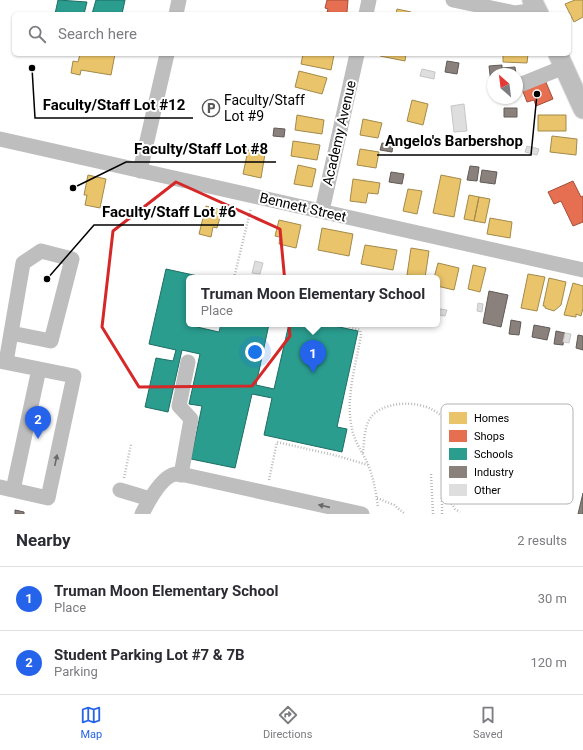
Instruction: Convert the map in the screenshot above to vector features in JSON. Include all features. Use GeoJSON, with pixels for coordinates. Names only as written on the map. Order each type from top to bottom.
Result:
{"type":"FeatureCollection","features":[{"type":"Feature","properties":{"kind":"main road"},"geometry":{"type":"LineString","coordinates":[[561,61],[583,109]]}},
{"type":"Feature","properties":{"kind":"street"},"geometry":{"type":"LineString","coordinates":[[176,12],[179,0]]}},
{"type":"Feature","properties":{"kind":"street"},"geometry":{"type":"LineString","coordinates":[[366,12],[369,0]]}},
{"type":"Feature","properties":{"kind":"street"},"geometry":{"type":"LineString","coordinates":[[453,0],[484,10],[505,12]]}},
{"type":"Feature","properties":{"kind":"street"},"geometry":{"type":"LineString","coordinates":[[519,12],[536,8]]}},
{"type":"Feature","properties":{"kind":"street"},"geometry":{"type":"LineString","coordinates":[[140,171],[167,56]]}},
{"type":"Feature","properties":{"kind":"street","name":"Academy Avenue"},"geometry":{"type":"LineString","coordinates":[[322,211],[357,56]]}},
{"type":"Feature","properties":{"kind":"street"},"geometry":{"type":"LineString","coordinates":[[523,83],[561,61]]}},
{"type":"Feature","properties":{"kind":"street","name":"Bennett Street"},"geometry":{"type":"LineString","coordinates":[[0,139],[583,270]]}},
{"type":"Feature","properties":{"kind":"street"},"geometry":{"type":"LineString","coordinates":[[11,332],[51,342],[72,259],[41,251],[23,263],[11,332],[3,361],[74,376],[48,498],[6,488],[38,369]]}},
{"type":"Feature","properties":{"kind":"street"},"geometry":{"type":"LineString","coordinates":[[181,475],[191,419],[179,406],[188,362]]}},
{"type":"Feature","properties":{"kind":"street"},"geometry":{"type":"LineString","coordinates":[[142,514],[150,499],[164,481],[174,474],[362,514]]}},
{"type":"Feature","properties":{"kind":"street"},"geometry":{"type":"LineString","coordinates":[[122,486],[150,499]]}},
{"type":"Feature","properties":{"kind":"path"},"geometry":{"type":"LineString","coordinates":[[235,275],[252,205]]}},
{"type":"Feature","properties":{"kind":"path"},"geometry":{"type":"LineString","coordinates":[[353,327],[360,330],[361,335],[352,385],[350,410],[352,431],[368,465],[377,498],[378,508]]}},
{"type":"Feature","properties":{"kind":"path"},"geometry":{"type":"LineString","coordinates":[[363,454],[366,430],[369,421],[373,415],[388,406],[408,404],[427,407],[434,410],[441,418]]}},
{"type":"Feature","properties":{"kind":"path"},"geometry":{"type":"LineString","coordinates":[[266,493],[277,442],[338,456],[368,465]]}},
{"type":"Feature","properties":{"kind":"path"},"geometry":{"type":"LineString","coordinates":[[122,486],[131,444]]}},
{"type":"Feature","properties":{"kind":"path"},"geometry":{"type":"LineString","coordinates":[[431,474],[433,514]]}},
{"type":"Feature","properties":{"kind":"path"},"geometry":{"type":"LineString","coordinates":[[377,498],[394,505],[405,514]]}},
{"type":"Feature","properties":{"kind":"path"},"geometry":{"type":"LineString","coordinates":[[452,504],[455,509],[460,512]]}},
{"type":"Feature","properties":{"kind":"highlighted area"},"geometry":{"type":"Polygon","coordinates":[[[176,182],[280,229],[290,336],[252,386],[139,387],[102,327],[113,231],[176,182]]]}},
{"type":"Feature","properties":{"kind":"building: Homes"},"geometry":{"type":"Polygon","coordinates":[[[575,0],[583,0],[583,17],[574,22],[571,12],[569,12],[565,4],[575,0]]]}},
{"type":"Feature","properties":{"kind":"building: Homes"},"geometry":{"type":"Polygon","coordinates":[[[397,9],[411,12],[396,12],[397,9]]]}},
{"type":"Feature","properties":{"kind":"building: Homes"},"geometry":{"type":"Polygon","coordinates":[[[80,56],[115,56],[111,75],[81,70],[80,75],[71,73],[73,61],[78,62],[80,56]]]}},
{"type":"Feature","properties":{"kind":"building: Homes"},"geometry":{"type":"Polygon","coordinates":[[[303,56],[334,56],[331,70],[301,64],[303,56]]]}},
{"type":"Feature","properties":{"kind":"building: Homes"},"geometry":{"type":"Polygon","coordinates":[[[380,56],[406,56],[405,61],[380,56]]]}},
{"type":"Feature","properties":{"kind":"building: Homes"},"geometry":{"type":"Polygon","coordinates":[[[503,56],[528,56],[527,63],[503,62],[503,56]]]}},
{"type":"Feature","properties":{"kind":"building: Homes"},"geometry":{"type":"Polygon","coordinates":[[[299,71],[327,78],[322,94],[295,87],[299,71]]]}},
{"type":"Feature","properties":{"kind":"building: Homes"},"geometry":{"type":"Polygon","coordinates":[[[412,100],[428,104],[423,125],[407,121],[412,100]]]}},
{"type":"Feature","properties":{"kind":"building: Homes"},"geometry":{"type":"Polygon","coordinates":[[[297,115],[324,120],[322,134],[295,130],[297,115]]]}},
{"type":"Feature","properties":{"kind":"building: Homes"},"geometry":{"type":"Polygon","coordinates":[[[538,115],[566,115],[566,131],[538,131],[538,115]]]}},
{"type":"Feature","properties":{"kind":"building: Homes"},"geometry":{"type":"Polygon","coordinates":[[[363,119],[382,123],[378,138],[360,135],[363,119]]]}},
{"type":"Feature","properties":{"kind":"building: Homes"},"geometry":{"type":"Polygon","coordinates":[[[552,136],[577,139],[576,155],[550,152],[552,136]]]}},
{"type":"Feature","properties":{"kind":"building: Homes"},"geometry":{"type":"Polygon","coordinates":[[[293,141],[320,145],[317,160],[291,156],[293,141]]]}},
{"type":"Feature","properties":{"kind":"building: Homes"},"geometry":{"type":"Polygon","coordinates":[[[256,146],[266,148],[261,178],[243,174],[248,150],[255,152],[256,146]]]}},
{"type":"Feature","properties":{"kind":"building: Homes"},"geometry":{"type":"Polygon","coordinates":[[[360,149],[379,152],[376,168],[357,165],[360,149]]]}},
{"type":"Feature","properties":{"kind":"building: Homes"},"geometry":{"type":"Polygon","coordinates":[[[298,165],[316,169],[312,187],[294,184],[298,165]]]}},
{"type":"Feature","properties":{"kind":"building: Homes"},"geometry":{"type":"Polygon","coordinates":[[[88,175],[106,179],[100,208],[85,205],[87,195],[84,195],[88,175]]]}},
{"type":"Feature","properties":{"kind":"building: Homes"},"geometry":{"type":"Polygon","coordinates":[[[441,175],[461,179],[454,217],[433,213],[441,175]]]}},
{"type":"Feature","properties":{"kind":"building: Homes"},"geometry":{"type":"Polygon","coordinates":[[[353,179],[380,183],[378,194],[368,193],[366,203],[350,201],[353,179]]]}},
{"type":"Feature","properties":{"kind":"building: Homes"},"geometry":{"type":"Polygon","coordinates":[[[408,189],[422,191],[417,214],[403,211],[408,189]]]}},
{"type":"Feature","properties":{"kind":"building: Homes"},"geometry":{"type":"Polygon","coordinates":[[[469,195],[479,197],[474,221],[464,219],[469,195]]]}},
{"type":"Feature","properties":{"kind":"building: Homes"},"geometry":{"type":"Polygon","coordinates":[[[479,197],[490,199],[485,223],[474,221],[479,197]]]}},
{"type":"Feature","properties":{"kind":"building: Homes"},"geometry":{"type":"Polygon","coordinates":[[[206,206],[222,210],[217,228],[213,227],[211,237],[199,234],[206,206]]]}},
{"type":"Feature","properties":{"kind":"building: Homes"},"geometry":{"type":"Polygon","coordinates":[[[490,218],[512,222],[510,238],[487,234],[490,218]]]}},
{"type":"Feature","properties":{"kind":"building: Homes"},"geometry":{"type":"Polygon","coordinates":[[[279,220],[301,225],[296,248],[279,244],[280,237],[275,236],[279,220]]]}},
{"type":"Feature","properties":{"kind":"building: Homes"},"geometry":{"type":"Polygon","coordinates":[[[322,228],[353,234],[349,256],[318,250],[322,228]]]}},
{"type":"Feature","properties":{"kind":"building: Homes"},"geometry":{"type":"Polygon","coordinates":[[[365,245],[397,250],[393,270],[361,264],[365,245]]]}},
{"type":"Feature","properties":{"kind":"building: Homes"},"geometry":{"type":"Polygon","coordinates":[[[411,248],[429,251],[425,275],[407,275],[411,248]]]}},
{"type":"Feature","properties":{"kind":"building: Homes"},"geometry":{"type":"Polygon","coordinates":[[[438,263],[459,268],[454,290],[440,287],[440,275],[435,275],[438,263]]]}},
{"type":"Feature","properties":{"kind":"building: Homes"},"geometry":{"type":"Polygon","coordinates":[[[473,265],[486,268],[480,292],[468,289],[473,265]]]}},
{"type":"Feature","properties":{"kind":"building: Homes"},"geometry":{"type":"Polygon","coordinates":[[[528,274],[545,277],[537,311],[521,308],[528,274]]]}},
{"type":"Feature","properties":{"kind":"building: Homes"},"geometry":{"type":"Polygon","coordinates":[[[549,278],[566,282],[561,305],[554,311],[543,306],[549,278]]]}},
{"type":"Feature","properties":{"kind":"building: Homes"},"geometry":{"type":"Polygon","coordinates":[[[573,283],[583,286],[583,308],[581,316],[576,314],[576,317],[564,315],[573,283]]]}},
{"type":"Feature","properties":{"kind":"building: Shops"},"geometry":{"type":"Polygon","coordinates":[[[327,0],[348,0],[347,12],[327,12],[328,9],[325,8],[327,0]]]}},
{"type":"Feature","properties":{"kind":"building: Shops"},"geometry":{"type":"Polygon","coordinates":[[[545,80],[553,99],[536,106],[534,100],[527,102],[523,89],[545,80]]]}},
{"type":"Feature","properties":{"kind":"building: Shops"},"geometry":{"type":"Polygon","coordinates":[[[573,181],[581,197],[583,196],[583,222],[573,226],[561,201],[554,204],[548,192],[573,181]]]}},
{"type":"Feature","properties":{"kind":"building: Schools"},"geometry":{"type":"Polygon","coordinates":[[[58,0],[87,2],[84,12],[55,12],[58,0]]]}},
{"type":"Feature","properties":{"kind":"building: Schools"},"geometry":{"type":"Polygon","coordinates":[[[96,0],[125,0],[122,12],[93,12],[96,0]]]}},
{"type":"Feature","properties":{"kind":"building: Schools"},"geometry":{"type":"Polygon","coordinates":[[[166,269],[193,275],[186,275],[186,327],[197,327],[219,332],[220,327],[268,327],[256,385],[274,389],[288,327],[339,327],[358,331],[337,427],[347,429],[342,452],[264,435],[272,398],[252,394],[235,468],[191,459],[202,406],[189,404],[200,354],[182,350],[168,412],[145,407],[156,358],[173,361],[176,350],[149,344],[166,269]]]}},
{"type":"Feature","properties":{"kind":"building: Industry"},"geometry":{"type":"Polygon","coordinates":[[[447,61],[459,63],[457,74],[445,72],[447,61]]]}},
{"type":"Feature","properties":{"kind":"building: Industry"},"geometry":{"type":"Polygon","coordinates":[[[502,65],[502,68],[489,68],[489,66],[502,65]]]}},
{"type":"Feature","properties":{"kind":"building: Industry"},"geometry":{"type":"Polygon","coordinates":[[[504,108],[517,108],[517,117],[504,117],[504,108]]]}},
{"type":"Feature","properties":{"kind":"building: Industry"},"geometry":{"type":"Polygon","coordinates":[[[274,128],[285,129],[284,137],[273,136],[274,128]]]}},
{"type":"Feature","properties":{"kind":"building: Industry"},"geometry":{"type":"Polygon","coordinates":[[[382,143],[393,145],[392,152],[380,150],[382,143]]]}},
{"type":"Feature","properties":{"kind":"building: Industry"},"geometry":{"type":"Polygon","coordinates":[[[470,166],[479,167],[477,181],[467,180],[470,166]]]}},
{"type":"Feature","properties":{"kind":"building: Industry"},"geometry":{"type":"Polygon","coordinates":[[[482,170],[497,172],[495,184],[480,182],[482,170]]]}},
{"type":"Feature","properties":{"kind":"building: Industry"},"geometry":{"type":"Polygon","coordinates":[[[391,172],[404,174],[402,184],[389,182],[391,172]]]}},
{"type":"Feature","properties":{"kind":"building: Industry"},"geometry":{"type":"Polygon","coordinates":[[[489,291],[508,295],[501,327],[483,323],[489,291]]]}},
{"type":"Feature","properties":{"kind":"building: Industry"},"geometry":{"type":"Polygon","coordinates":[[[511,320],[521,322],[519,335],[509,334],[511,320]]]}},
{"type":"Feature","properties":{"kind":"building: Industry"},"geometry":{"type":"Polygon","coordinates":[[[534,325],[550,328],[547,340],[532,337],[534,325]]]}},
{"type":"Feature","properties":{"kind":"building: Industry"},"geometry":{"type":"Polygon","coordinates":[[[556,331],[565,333],[563,345],[554,344],[556,331]]]}},
{"type":"Feature","properties":{"kind":"building: Industry"},"geometry":{"type":"Polygon","coordinates":[[[578,335],[583,336],[583,350],[576,348],[578,335]]]}},
{"type":"Feature","properties":{"kind":"building: Industry"},"geometry":{"type":"Polygon","coordinates":[[[583,493],[583,514],[578,514],[583,493]]]}},
{"type":"Feature","properties":{"kind":"building: Industry"},"geometry":{"type":"Polygon","coordinates":[[[15,510],[24,512],[24,514],[15,514],[15,510]]]}},
{"type":"Feature","properties":{"kind":"building: Other"},"geometry":{"type":"Polygon","coordinates":[[[422,69],[435,72],[434,79],[420,76],[422,69]]]}},
{"type":"Feature","properties":{"kind":"building: Other"},"geometry":{"type":"Polygon","coordinates":[[[464,104],[467,131],[454,132],[451,106],[464,104]]]}},
{"type":"Feature","properties":{"kind":"building: Other"},"geometry":{"type":"Polygon","coordinates":[[[527,146],[539,149],[537,155],[525,152],[527,146]]]}},
{"type":"Feature","properties":{"kind":"building: Other"},"geometry":{"type":"Polygon","coordinates":[[[255,261],[263,263],[260,274],[252,273],[255,261]]]}},
{"type":"Feature","properties":{"kind":"building: Other"},"geometry":{"type":"Polygon","coordinates":[[[478,303],[483,304],[482,312],[477,311],[478,303]]]}},
{"type":"Feature","properties":{"kind":"building: Other"},"geometry":{"type":"Polygon","coordinates":[[[440,309],[447,310],[445,316],[440,315],[440,309]]]}},
{"type":"Feature","properties":{"kind":"building: Other"},"geometry":{"type":"Polygon","coordinates":[[[565,333],[571,334],[569,343],[563,342],[565,333]]]}},
{"type":"Feature","properties":{"kind":"place","name":"Faculty/Staff Lot #12"},"geometry":{"type":"Point","coordinates":[32,68]}},
{"type":"Feature","properties":{"kind":"place","name":"Angelo's Barbershop"},"geometry":{"type":"Point","coordinates":[537,94]}},
{"type":"Feature","properties":{"kind":"place","name":"Faculty/Staff Lot #9"},"geometry":{"type":"Point","coordinates":[211,108]}},
{"type":"Feature","properties":{"kind":"place","name":"Faculty/Staff Lot #8"},"geometry":{"type":"Point","coordinates":[73,188]}},
{"type":"Feature","properties":{"kind":"place","name":"Faculty/Staff Lot #6"},"geometry":{"type":"Point","coordinates":[47,279]}},
{"type":"Feature","properties":{"kind":"place","name":"Truman Moon Elementary School"},"geometry":{"type":"Point","coordinates":[313,373]}},
{"type":"Feature","properties":{"kind":"place","name":"Student Parking Lot #7 & 7B"},"geometry":{"type":"Point","coordinates":[38,439]}}]}
